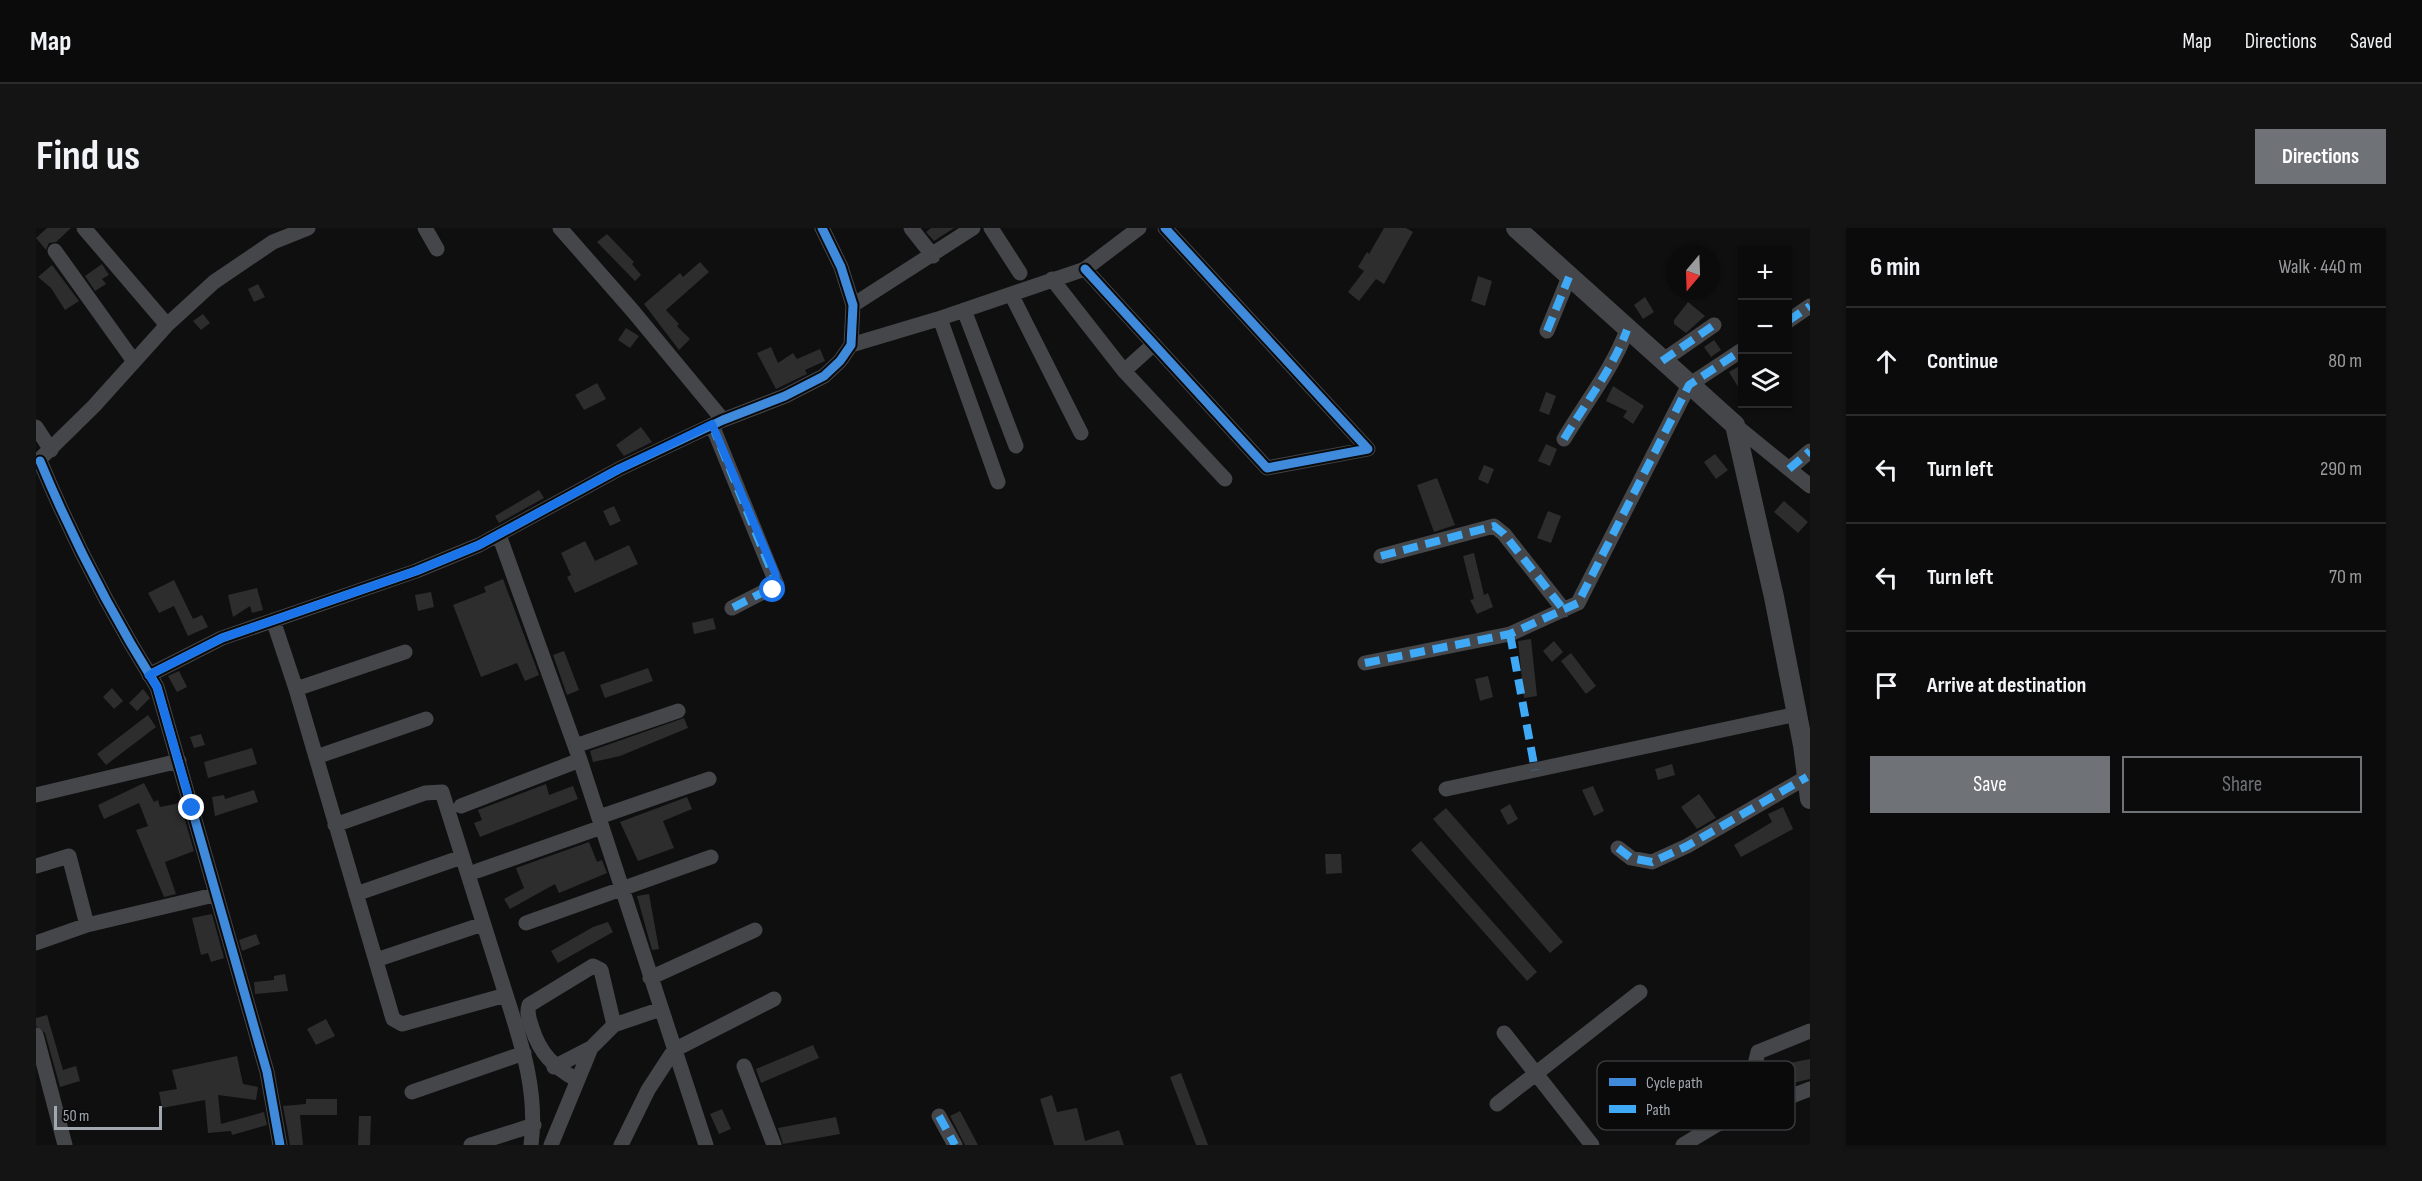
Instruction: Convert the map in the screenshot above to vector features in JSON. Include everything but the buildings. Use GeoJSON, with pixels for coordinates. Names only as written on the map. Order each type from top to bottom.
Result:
{"type":"FeatureCollection","features":[{"type":"Feature","properties":{"kind":"street"},"geometry":{"type":"LineString","coordinates":[[84,228],[167,325]]}},
{"type":"Feature","properties":{"kind":"street"},"geometry":{"type":"LineString","coordinates":[[43,458],[167,325],[214,282],[273,242],[308,228]]}},
{"type":"Feature","properties":{"kind":"street"},"geometry":{"type":"LineString","coordinates":[[425,228],[437,249]]}},
{"type":"Feature","properties":{"kind":"street"},"geometry":{"type":"LineString","coordinates":[[560,228],[632,310],[717,422],[777,585],[732,608]]}},
{"type":"Feature","properties":{"kind":"street"},"geometry":{"type":"LineString","coordinates":[[149,675],[222,638],[416,571],[499,536],[619,469],[717,422],[785,396],[824,376],[840,361],[851,345],[853,305],[841,267],[822,228]]}},
{"type":"Feature","properties":{"kind":"street"},"geometry":{"type":"LineString","coordinates":[[911,228],[933,256]]}},
{"type":"Feature","properties":{"kind":"street"},"geometry":{"type":"LineString","coordinates":[[853,305],[933,256],[973,228]]}},
{"type":"Feature","properties":{"kind":"street"},"geometry":{"type":"LineString","coordinates":[[991,228],[1020,273]]}},
{"type":"Feature","properties":{"kind":"street"},"geometry":{"type":"LineString","coordinates":[[851,345],[1012,296],[1052,279],[1085,269],[1139,228]]}},
{"type":"Feature","properties":{"kind":"street"},"geometry":{"type":"LineString","coordinates":[[1085,269],[1267,468],[1368,449],[1165,228]]}},
{"type":"Feature","properties":{"kind":"street"},"geometry":{"type":"LineString","coordinates":[[1516,228],[1689,385],[1810,486]]}},
{"type":"Feature","properties":{"kind":"street"},"geometry":{"type":"LineString","coordinates":[[55,251],[133,360]]}},
{"type":"Feature","properties":{"kind":"street"},"geometry":{"type":"LineString","coordinates":[[1547,331],[1569,277]]}},
{"type":"Feature","properties":{"kind":"street"},"geometry":{"type":"LineString","coordinates":[[1052,279],[1124,370],[1225,479]]}},
{"type":"Feature","properties":{"kind":"street"},"geometry":{"type":"LineString","coordinates":[[1012,296],[1081,433]]}},
{"type":"Feature","properties":{"kind":"street"},"geometry":{"type":"LineString","coordinates":[[1792,318],[1810,306]]}},
{"type":"Feature","properties":{"kind":"street"},"geometry":{"type":"LineString","coordinates":[[964,310],[1016,446]]}},
{"type":"Feature","properties":{"kind":"street"},"geometry":{"type":"LineString","coordinates":[[938,319],[942,324],[998,482]]}},
{"type":"Feature","properties":{"kind":"street"},"geometry":{"type":"LineString","coordinates":[[1662,361],[1714,325]]}},
{"type":"Feature","properties":{"kind":"street"},"geometry":{"type":"LineString","coordinates":[[1564,439],[1595,388],[1609,372],[1627,330]]}},
{"type":"Feature","properties":{"kind":"street"},"geometry":{"type":"LineString","coordinates":[[1124,370],[1154,344]]}},
{"type":"Feature","properties":{"kind":"street"},"geometry":{"type":"LineString","coordinates":[[1365,663],[1510,634],[1578,603],[1689,385],[1738,353]]}},
{"type":"Feature","properties":{"kind":"street"},"geometry":{"type":"LineString","coordinates":[[1735,425],[1797,714],[1810,799]]}},
{"type":"Feature","properties":{"kind":"street"},"geometry":{"type":"LineString","coordinates":[[36,428],[43,458],[91,574],[157,687],[214,895],[270,1083],[280,1145]]}},
{"type":"Feature","properties":{"kind":"street"},"geometry":{"type":"LineString","coordinates":[[1789,469],[1810,451]]}},
{"type":"Feature","properties":{"kind":"street"},"geometry":{"type":"LineString","coordinates":[[1381,556],[1494,526],[1504,534],[1564,610]]}},
{"type":"Feature","properties":{"kind":"street"},"geometry":{"type":"LineString","coordinates":[[499,536],[578,753],[706,1145]]}},
{"type":"Feature","properties":{"kind":"street"},"geometry":{"type":"LineString","coordinates":[[273,620],[296,689],[393,1019],[402,1024],[506,995]]}},
{"type":"Feature","properties":{"kind":"street"},"geometry":{"type":"LineString","coordinates":[[296,689],[405,652]]}},
{"type":"Feature","properties":{"kind":"street"},"geometry":{"type":"LineString","coordinates":[[461,806],[678,711]]}},
{"type":"Feature","properties":{"kind":"street"},"geometry":{"type":"LineString","coordinates":[[1446,789],[1797,714]]}},
{"type":"Feature","properties":{"kind":"street"},"geometry":{"type":"LineString","coordinates":[[315,757],[426,719]]}},
{"type":"Feature","properties":{"kind":"street"},"geometry":{"type":"LineString","coordinates":[[36,795],[179,761]]}},
{"type":"Feature","properties":{"kind":"street"},"geometry":{"type":"LineString","coordinates":[[1618,848],[1631,858],[1652,862],[1687,846],[1807,777]]}},
{"type":"Feature","properties":{"kind":"street"},"geometry":{"type":"LineString","coordinates":[[477,871],[708,779]]}},
{"type":"Feature","properties":{"kind":"street"},"geometry":{"type":"LineString","coordinates":[[335,825],[425,793],[442,792],[524,1053],[532,1091],[534,1125],[531,1145]]}},
{"type":"Feature","properties":{"kind":"street"},"geometry":{"type":"LineString","coordinates":[[36,866],[69,856],[87,925]]}},
{"type":"Feature","properties":{"kind":"street"},"geometry":{"type":"LineString","coordinates":[[356,894],[462,857]]}},
{"type":"Feature","properties":{"kind":"street"},"geometry":{"type":"LineString","coordinates":[[526,923],[711,857]]}},
{"type":"Feature","properties":{"kind":"street"},"geometry":{"type":"LineString","coordinates":[[36,943],[87,925],[214,895]]}},
{"type":"Feature","properties":{"kind":"street"},"geometry":{"type":"LineString","coordinates":[[376,960],[483,924]]}},
{"type":"Feature","properties":{"kind":"street"},"geometry":{"type":"LineString","coordinates":[[650,978],[755,930]]}},
{"type":"Feature","properties":{"kind":"street"},"geometry":{"type":"LineString","coordinates":[[577,1080],[554,1066],[537,1046],[528,1013],[529,1005],[593,966],[601,970],[614,1025]]}},
{"type":"Feature","properties":{"kind":"street"},"geometry":{"type":"LineString","coordinates":[[1497,1104],[1640,992]]}},
{"type":"Feature","properties":{"kind":"street"},"geometry":{"type":"LineString","coordinates":[[621,1145],[648,1090],[674,1050],[774,999]]}},
{"type":"Feature","properties":{"kind":"street"},"geometry":{"type":"LineString","coordinates":[[554,1066],[591,1048],[614,1025],[661,1009]]}},
{"type":"Feature","properties":{"kind":"street"},"geometry":{"type":"LineString","coordinates":[[1756,1061],[1758,1052],[1810,1031]]}},
{"type":"Feature","properties":{"kind":"street"},"geometry":{"type":"LineString","coordinates":[[1504,1034],[1592,1145]]}},
{"type":"Feature","properties":{"kind":"street"},"geometry":{"type":"LineString","coordinates":[[36,1035],[65,1145]]}},
{"type":"Feature","properties":{"kind":"street"},"geometry":{"type":"LineString","coordinates":[[550,1145],[591,1048]]}},
{"type":"Feature","properties":{"kind":"street"},"geometry":{"type":"LineString","coordinates":[[412,1092],[524,1053]]}},
{"type":"Feature","properties":{"kind":"street"},"geometry":{"type":"LineString","coordinates":[[744,1066],[774,1145]]}},
{"type":"Feature","properties":{"kind":"street"},"geometry":{"type":"LineString","coordinates":[[1795,1095],[1810,1089]]}},
{"type":"Feature","properties":{"kind":"street"},"geometry":{"type":"LineString","coordinates":[[939,1116],[955,1145]]}},
{"type":"Feature","properties":{"kind":"street"},"geometry":{"type":"LineString","coordinates":[[471,1145],[534,1125]]}},
{"type":"Feature","properties":{"kind":"street"},"geometry":{"type":"LineString","coordinates":[[1683,1145],[1708,1130]]}},
{"type":"Feature","properties":{"kind":"marked path"},"geometry":{"type":"LineString","coordinates":[[1547,331],[1569,277]]}},
{"type":"Feature","properties":{"kind":"marked path"},"geometry":{"type":"LineString","coordinates":[[1792,318],[1810,306]]}},
{"type":"Feature","properties":{"kind":"marked path"},"geometry":{"type":"LineString","coordinates":[[1662,361],[1714,325]]}},
{"type":"Feature","properties":{"kind":"marked path"},"geometry":{"type":"LineString","coordinates":[[1564,439],[1606,372],[1627,330]]}},
{"type":"Feature","properties":{"kind":"marked path"},"geometry":{"type":"LineString","coordinates":[[1365,663],[1510,634],[1578,603],[1689,385],[1738,353]]}},
{"type":"Feature","properties":{"kind":"marked path"},"geometry":{"type":"LineString","coordinates":[[712,425],[777,585],[732,608]]}},
{"type":"Feature","properties":{"kind":"marked path"},"geometry":{"type":"LineString","coordinates":[[1789,469],[1810,451]]}},
{"type":"Feature","properties":{"kind":"marked path"},"geometry":{"type":"LineString","coordinates":[[1381,556],[1494,526],[1504,534],[1564,610]]}},
{"type":"Feature","properties":{"kind":"marked path"},"geometry":{"type":"LineString","coordinates":[[1510,634],[1535,770]]}},
{"type":"Feature","properties":{"kind":"marked path"},"geometry":{"type":"LineString","coordinates":[[1618,848],[1631,858],[1652,862],[1687,846],[1807,777]]}},
{"type":"Feature","properties":{"kind":"marked path"},"geometry":{"type":"LineString","coordinates":[[939,1116],[955,1145]]}},
{"type":"Feature","properties":{"kind":"cycle path"},"geometry":{"type":"LineString","coordinates":[[149,675],[222,638],[416,571],[479,545],[619,469],[723,420],[785,396],[824,376],[840,361],[851,345],[853,305],[841,267],[822,228]]}},
{"type":"Feature","properties":{"kind":"cycle path"},"geometry":{"type":"LineString","coordinates":[[1085,269],[1267,468],[1368,449],[1165,228]]}},
{"type":"Feature","properties":{"kind":"cycle path"},"geometry":{"type":"LineString","coordinates":[[40,461],[94,577],[157,687],[267,1072],[280,1145]]}},
{"type":"Feature","properties":{"kind":"route"},"geometry":{"type":"LineString","coordinates":[[192,808],[170,726],[157,687],[149,675],[222,638],[416,571],[479,545],[619,469],[712,424],[775,573],[777,585],[773,590]]}}]}
